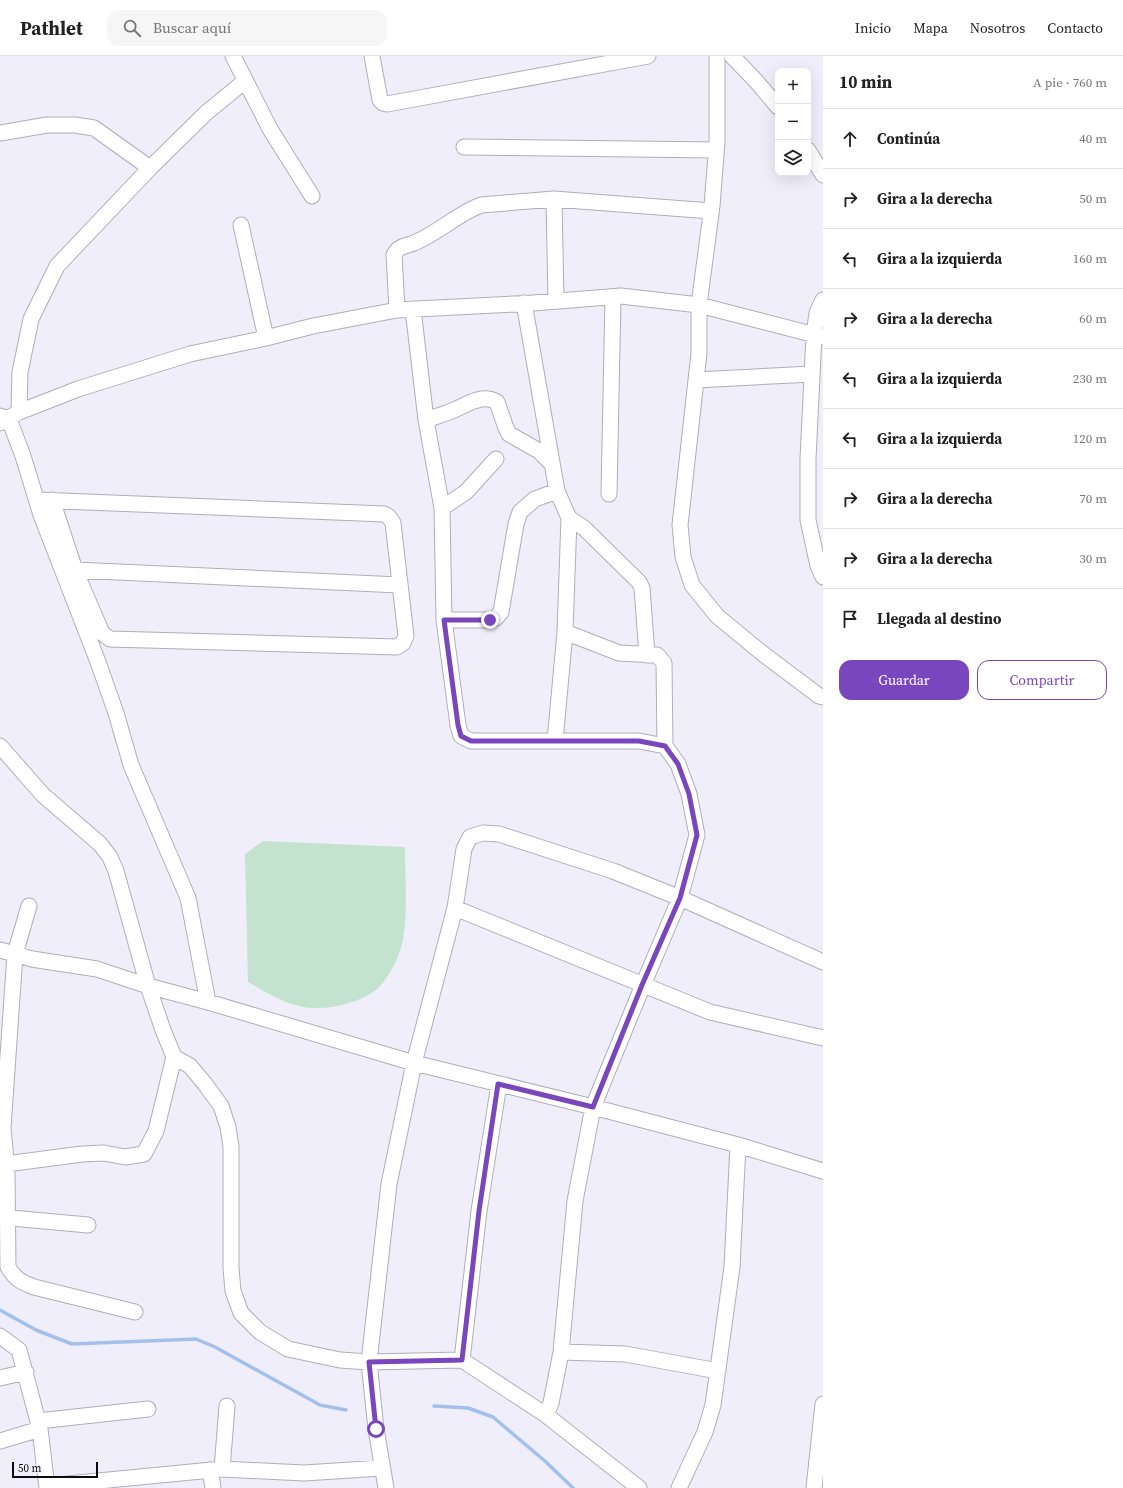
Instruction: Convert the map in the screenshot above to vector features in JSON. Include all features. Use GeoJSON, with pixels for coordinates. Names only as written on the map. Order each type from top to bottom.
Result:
{"type":"FeatureCollection","features":[{"type":"Feature","properties":{"kind":"street"},"geometry":{"type":"LineString","coordinates":[[233,56],[270,129],[312,196]]}},
{"type":"Feature","properties":{"kind":"street"},"geometry":{"type":"LineString","coordinates":[[372,56],[380,100],[387,104],[648,56]]}},
{"type":"Feature","properties":{"kind":"street"},"geometry":{"type":"LineString","coordinates":[[717,56],[716,150],[711,211],[699,305],[699,353],[680,525],[682,557],[692,585],[717,616],[762,653],[819,696],[823,697]]}},
{"type":"Feature","properties":{"kind":"street"},"geometry":{"type":"LineString","coordinates":[[732,56],[776,104]]}},
{"type":"Feature","properties":{"kind":"street"},"geometry":{"type":"LineString","coordinates":[[208,1002],[188,898],[131,765],[101,669],[37,500],[23,456],[7,417],[20,372],[31,319],[57,266],[150,168],[206,113],[245,81]]}},
{"type":"Feature","properties":{"kind":"street"},"geometry":{"type":"LineString","coordinates":[[0,133],[47,126],[75,124],[94,128],[150,168]]}},
{"type":"Feature","properties":{"kind":"street"},"geometry":{"type":"LineString","coordinates":[[464,147],[716,150]]}},
{"type":"Feature","properties":{"kind":"street"},"geometry":{"type":"LineString","coordinates":[[811,155],[823,175]]}},
{"type":"Feature","properties":{"kind":"street"},"geometry":{"type":"LineString","coordinates":[[397,310],[394,255],[396,250],[438,231],[481,205],[554,199],[711,211]]}},
{"type":"Feature","properties":{"kind":"street"},"geometry":{"type":"LineString","coordinates":[[554,199],[556,301]]}},
{"type":"Feature","properties":{"kind":"street"},"geometry":{"type":"LineString","coordinates":[[241,225],[266,338]]}},
{"type":"Feature","properties":{"kind":"street"},"geometry":{"type":"LineString","coordinates":[[7,417],[78,389],[190,354],[266,338],[313,326],[397,310],[621,296],[699,305],[818,336]]}},
{"type":"Feature","properties":{"kind":"street"},"geometry":{"type":"LineString","coordinates":[[609,494],[613,297]]}},
{"type":"Feature","properties":{"kind":"street"},"geometry":{"type":"LineString","coordinates":[[823,300],[817,313],[818,336],[812,374],[808,460],[808,520],[818,566],[823,577]]}},
{"type":"Feature","properties":{"kind":"street"},"geometry":{"type":"LineString","coordinates":[[524,303],[556,491],[569,518],[565,632],[555,740]]}},
{"type":"Feature","properties":{"kind":"street"},"geometry":{"type":"LineString","coordinates":[[413,309],[426,420],[442,508],[444,620],[458,725],[461,736],[471,741],[639,741],[665,746]]}},
{"type":"Feature","properties":{"kind":"street"},"geometry":{"type":"LineString","coordinates":[[696,380],[812,374]]}},
{"type":"Feature","properties":{"kind":"street"},"geometry":{"type":"LineString","coordinates":[[426,420],[478,400],[491,399],[497,402],[509,434],[539,451],[552,463]]}},
{"type":"Feature","properties":{"kind":"street"},"geometry":{"type":"LineString","coordinates":[[442,508],[466,492],[496,459]]}},
{"type":"Feature","properties":{"kind":"street"},"geometry":{"type":"LineString","coordinates":[[444,620],[490,620],[496,618],[501,612],[516,524],[520,512],[535,499],[556,491]]}},
{"type":"Feature","properties":{"kind":"street"},"geometry":{"type":"LineString","coordinates":[[37,500],[52,500],[384,514],[389,517],[393,523],[406,636],[403,643],[397,647],[110,639],[102,633],[75,570],[52,500]]}},
{"type":"Feature","properties":{"kind":"street"},"geometry":{"type":"LineString","coordinates":[[569,518],[584,528],[639,582],[642,588],[647,655]]}},
{"type":"Feature","properties":{"kind":"street"},"geometry":{"type":"LineString","coordinates":[[75,570],[399,585]]}},
{"type":"Feature","properties":{"kind":"street"},"geometry":{"type":"LineString","coordinates":[[546,1415],[551,1403],[561,1352],[575,1201],[593,1107],[642,985],[680,898],[697,835],[689,794],[678,764],[665,746],[664,662],[657,655],[618,653],[565,632]]}},
{"type":"Feature","properties":{"kind":"street"},"geometry":{"type":"LineString","coordinates":[[0,746],[43,795],[100,844],[110,857],[116,872],[148,986],[163,1030],[174,1056],[190,1066],[206,1084],[221,1106],[228,1127],[231,1147],[231,1268],[233,1291],[241,1313],[260,1332],[288,1349],[340,1360],[369,1362],[462,1360],[546,1415],[639,1488]]}},
{"type":"Feature","properties":{"kind":"street"},"geometry":{"type":"LineString","coordinates":[[386,1488],[376,1429],[369,1362],[389,1184],[414,1063],[455,908],[464,850],[470,837],[483,833],[498,834],[613,872],[680,898],[823,962]]}},
{"type":"Feature","properties":{"kind":"street"},"geometry":{"type":"LineString","coordinates":[[29,906],[15,954],[1,1127],[4,1217],[8,1267],[14,1277],[23,1283],[34,1287],[135,1312]]}},
{"type":"Feature","properties":{"kind":"street"},"geometry":{"type":"LineString","coordinates":[[455,908],[710,1012],[823,1038]]}},
{"type":"Feature","properties":{"kind":"street"},"geometry":{"type":"LineString","coordinates":[[0,950],[32,959],[97,969],[148,986],[208,1002],[414,1063],[593,1107],[738,1145],[823,1171]]}},
{"type":"Feature","properties":{"kind":"street"},"geometry":{"type":"LineString","coordinates":[[3,1163],[82,1154],[104,1153],[126,1158],[144,1154],[156,1131],[174,1056]]}},
{"type":"Feature","properties":{"kind":"street"},"geometry":{"type":"LineString","coordinates":[[462,1360],[479,1211],[498,1084]]}},
{"type":"Feature","properties":{"kind":"street"},"geometry":{"type":"LineString","coordinates":[[679,1488],[705,1432],[713,1405],[732,1267],[738,1145]]}},
{"type":"Feature","properties":{"kind":"street"},"geometry":{"type":"LineString","coordinates":[[4,1217],[88,1225]]}},
{"type":"Feature","properties":{"kind":"street"},"geometry":{"type":"LineString","coordinates":[[0,1336],[19,1350],[26,1372],[39,1425],[47,1487],[216,1470],[304,1472],[382,1468]]}},
{"type":"Feature","properties":{"kind":"street"},"geometry":{"type":"LineString","coordinates":[[561,1352],[625,1354],[718,1371]]}},
{"type":"Feature","properties":{"kind":"street"},"geometry":{"type":"LineString","coordinates":[[0,1378],[26,1372]]}},
{"type":"Feature","properties":{"kind":"street"},"geometry":{"type":"LineString","coordinates":[[814,1488],[823,1404]]}},
{"type":"Feature","properties":{"kind":"street"},"geometry":{"type":"LineString","coordinates":[[213,1488],[227,1406]]}},
{"type":"Feature","properties":{"kind":"street"},"geometry":{"type":"LineString","coordinates":[[0,1441],[39,1425],[148,1409]]}},
{"type":"Feature","properties":{"kind":"green space"},"geometry":{"type":"Polygon","coordinates":[[[263,841],[405,847],[406,905],[405,928],[402,945],[400,952],[385,980],[376,990],[369,995],[351,1003],[331,1007],[312,1008],[303,1007],[282,1000],[248,982],[245,854],[263,841]]]}},
{"type":"Feature","properties":{"kind":"waterway"},"geometry":{"type":"LineString","coordinates":[[0,1310],[36,1330],[72,1344],[196,1339],[215,1347],[320,1405],[346,1410]]}},
{"type":"Feature","properties":{"kind":"waterway"},"geometry":{"type":"LineString","coordinates":[[434,1406],[468,1408],[493,1417],[546,1462],[573,1488]]}},
{"type":"Feature","properties":{"kind":"route"},"geometry":{"type":"LineString","coordinates":[[376,1429],[369,1362],[462,1360],[479,1211],[498,1084],[593,1107],[642,985],[680,898],[697,835],[689,794],[678,764],[665,746],[639,741],[471,741],[461,736],[458,725],[444,620],[490,620]]}}]}
